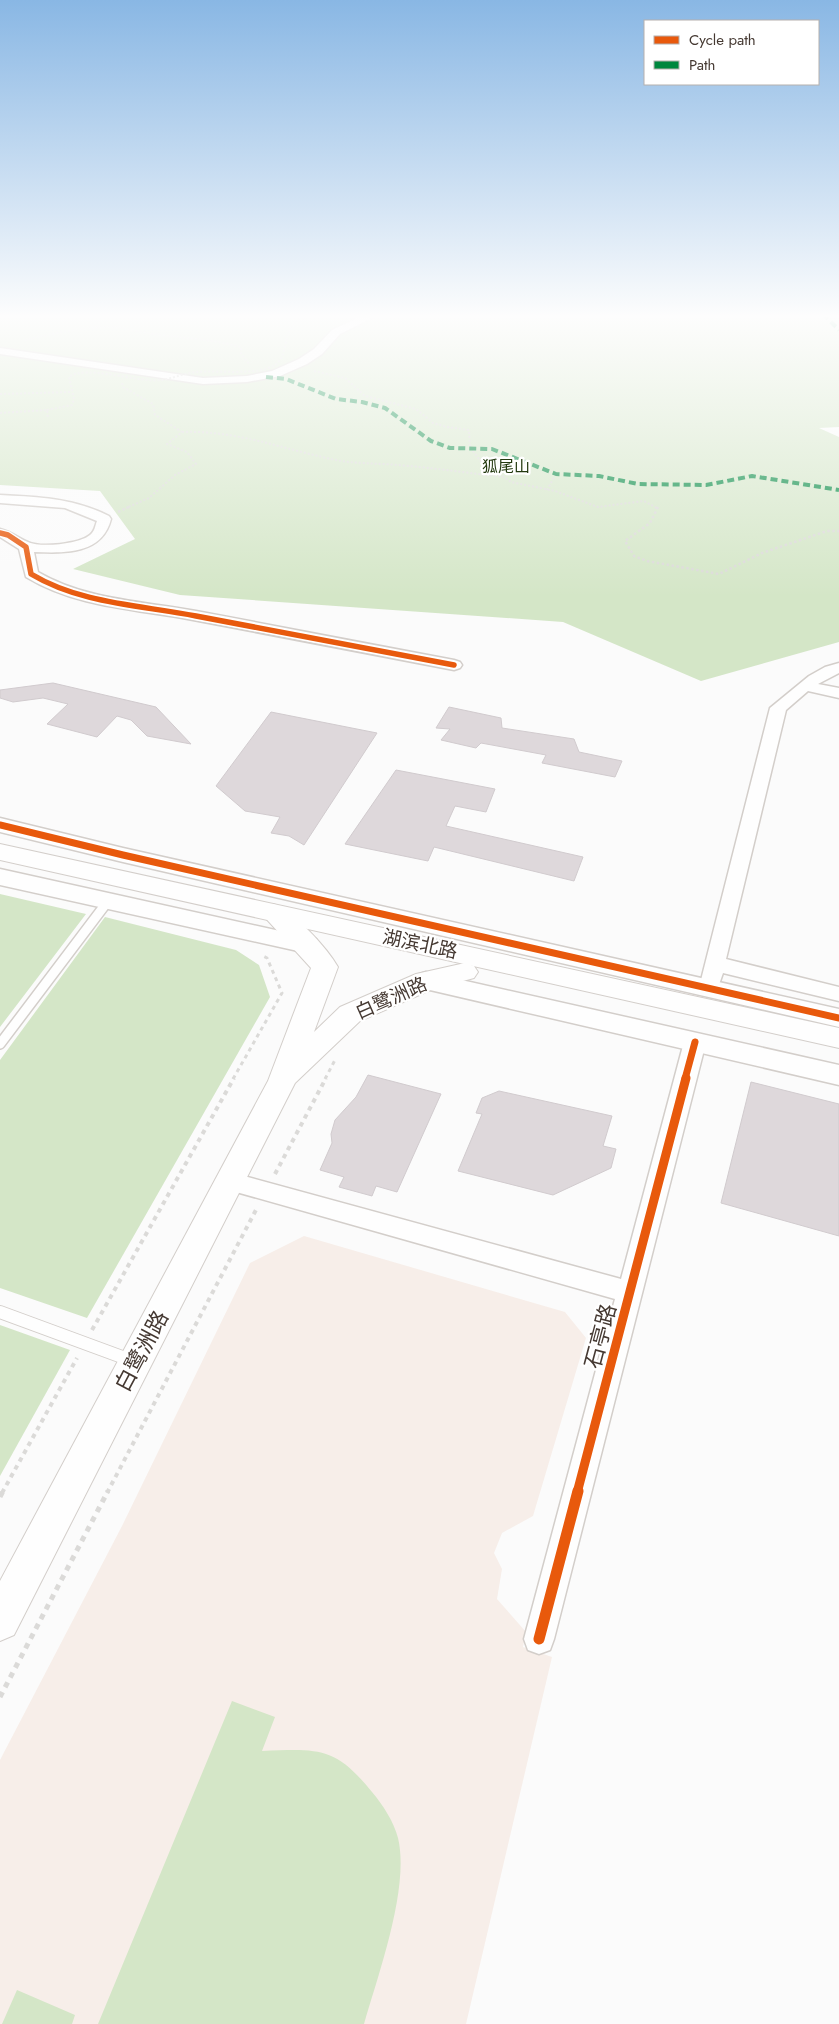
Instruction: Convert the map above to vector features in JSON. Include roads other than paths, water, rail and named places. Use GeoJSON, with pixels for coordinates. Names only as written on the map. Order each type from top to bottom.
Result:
{"type":"FeatureCollection","features":[{"type":"Feature","properties":{"kind":"main road","name":"湖滨北路"},"geometry":{"type":"LineString","coordinates":[[0,852],[839,1038]]}},
{"type":"Feature","properties":{"kind":"main road","name":"白鹭洲路"},"geometry":{"type":"LineString","coordinates":[[0,1621],[282,1081],[325,967],[273,912]]}},
{"type":"Feature","properties":{"kind":"main road","name":"湖滨北路"},"geometry":{"type":"LineString","coordinates":[[465,972],[839,1056]]}},
{"type":"Feature","properties":{"kind":"main road","name":"白鹭洲路"},"geometry":{"type":"LineString","coordinates":[[282,1081],[350,1014],[426,981],[465,972]]}},
{"type":"Feature","properties":{"kind":"street"},"geometry":{"type":"LineString","coordinates":[[0,498],[68,503],[89,510],[104,519],[104,528],[97,537],[80,545],[57,548],[26,547],[8,534],[0,533]]}},
{"type":"Feature","properties":{"kind":"street"},"geometry":{"type":"LineString","coordinates":[[26,547],[31,574],[47,585],[80,598],[171,611],[454,665]]}},
{"type":"Feature","properties":{"kind":"street"},"geometry":{"type":"LineString","coordinates":[[709,988],[778,708],[805,686],[830,670],[839,668]]}},
{"type":"Feature","properties":{"kind":"street"},"geometry":{"type":"LineString","coordinates":[[805,686],[839,693]]}},
{"type":"Feature","properties":{"kind":"street"},"geometry":{"type":"LineString","coordinates":[[0,825],[123,855],[839,1018]]}},
{"type":"Feature","properties":{"kind":"street"},"geometry":{"type":"LineString","coordinates":[[0,877],[306,945]]}},
{"type":"Feature","properties":{"kind":"street"},"geometry":{"type":"LineString","coordinates":[[716,964],[839,994]]}},
{"type":"Feature","properties":{"kind":"street"},"geometry":{"type":"LineString","coordinates":[[426,981],[839,1074]]}},
{"type":"Feature","properties":{"kind":"street","name":"石亭路"},"geometry":{"type":"LineString","coordinates":[[538,1638],[694,1042]]}},
{"type":"Feature","properties":{"kind":"street"},"geometry":{"type":"LineString","coordinates":[[230,1181],[630,1292]]}},
{"type":"Feature","properties":{"kind":"lane"},"geometry":{"type":"LineString","coordinates":[[0,1044],[108,901]]}},
{"type":"Feature","properties":{"kind":"lane"},"geometry":{"type":"LineString","coordinates":[[0,1312],[135,1362]]}},
{"type":"Feature","properties":{"kind":"park label","name":"狐尾山"},"geometry":{"type":"Point","coordinates":[506,466]}}]}
